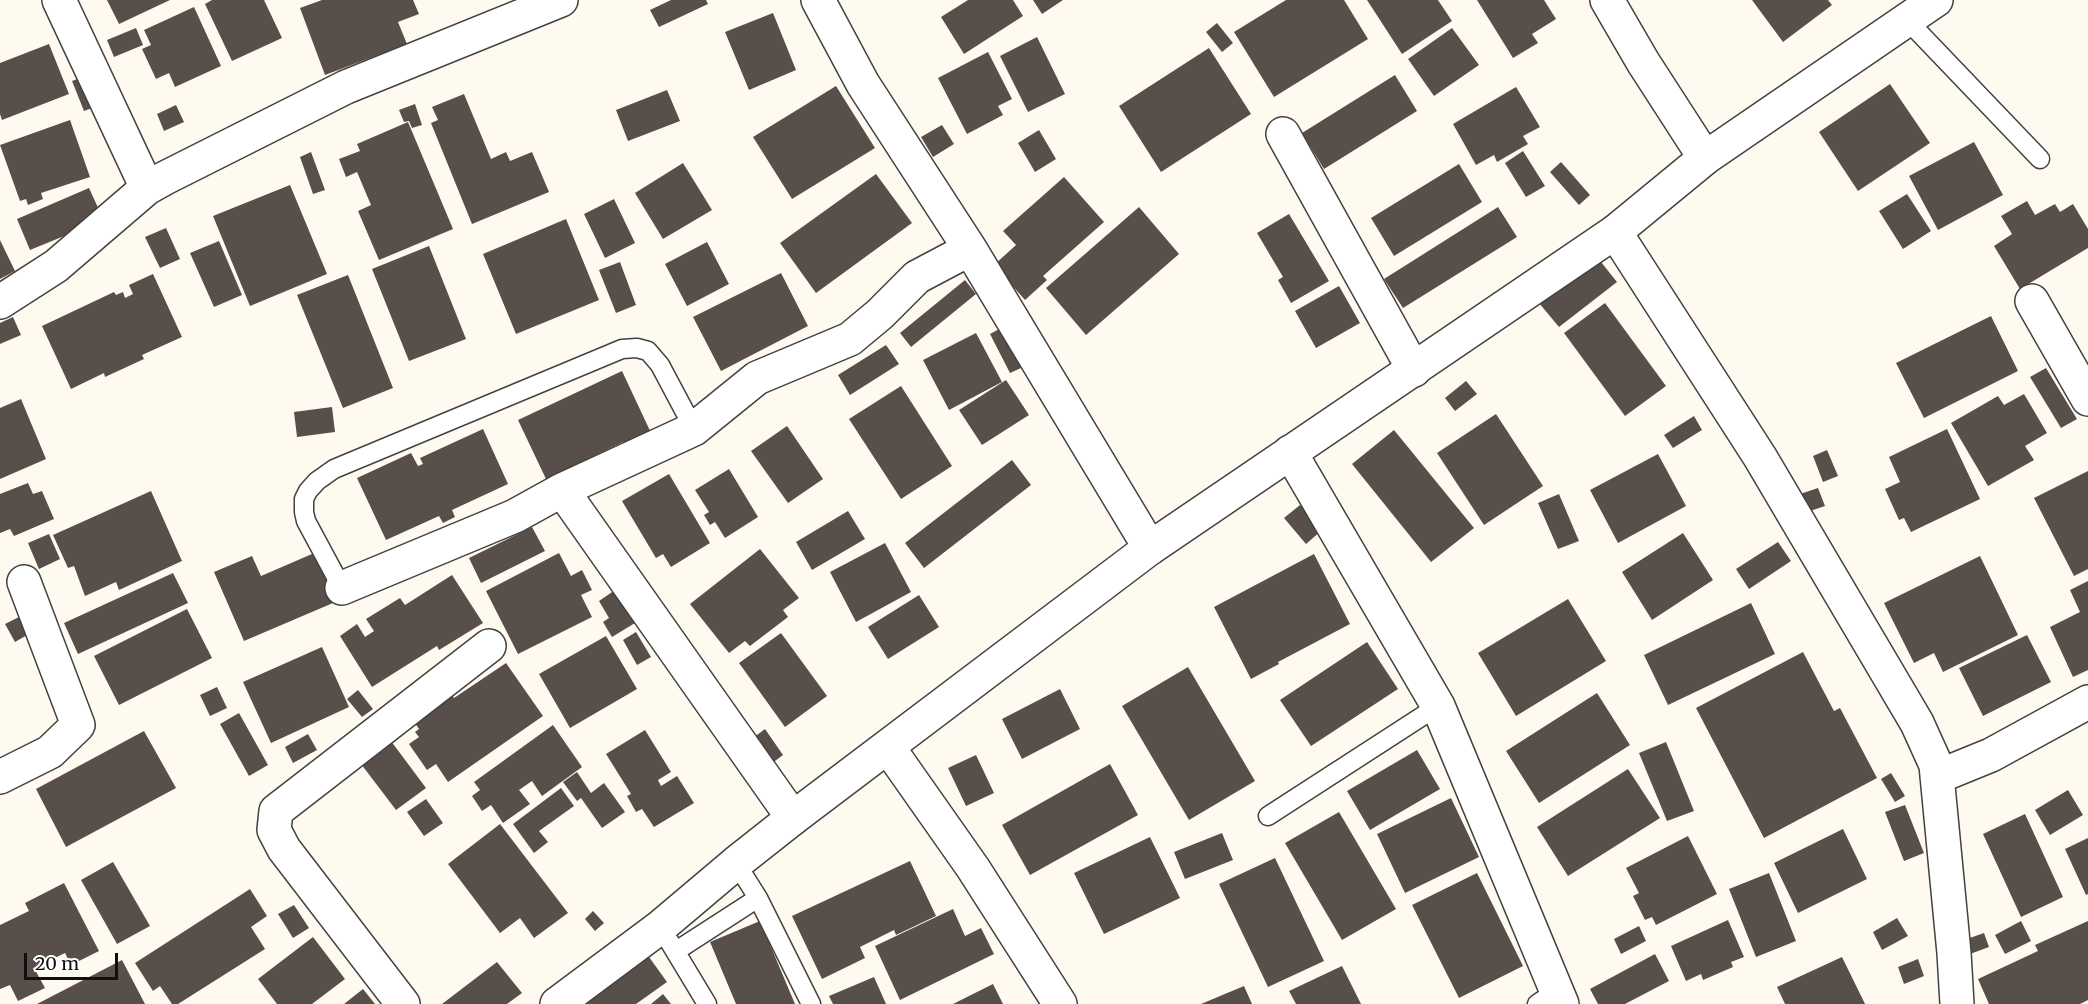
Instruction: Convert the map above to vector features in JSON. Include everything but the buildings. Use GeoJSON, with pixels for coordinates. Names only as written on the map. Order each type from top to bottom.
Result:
{"type":"FeatureCollection","features":[{"type":"Feature","properties":{"kind":"street"},"geometry":{"type":"LineString","coordinates":[[59,0],[147,188]]}},
{"type":"Feature","properties":{"kind":"street"},"geometry":{"type":"LineString","coordinates":[[0,302],[56,266],[147,188],[346,87],[561,0]]}},
{"type":"Feature","properties":{"kind":"street"},"geometry":{"type":"LineString","coordinates":[[1607,0],[1642,62],[1705,158]]}},
{"type":"Feature","properties":{"kind":"street"},"geometry":{"type":"LineString","coordinates":[[557,1004],[668,940],[736,863],[1150,548],[1615,232],[1705,158],[1936,0]]}},
{"type":"Feature","properties":{"kind":"street"},"geometry":{"type":"LineString","coordinates":[[830,4],[863,84],[970,249],[1150,548]]}},
{"type":"Feature","properties":{"kind":"street"},"geometry":{"type":"LineString","coordinates":[[1283,134],[1414,370]]}},
{"type":"Feature","properties":{"kind":"street"},"geometry":{"type":"LineString","coordinates":[[1615,232],[1766,467],[1917,723],[1936,765],[1957,1004]]}},
{"type":"Feature","properties":{"kind":"street"},"geometry":{"type":"LineString","coordinates":[[342,588],[515,516],[562,490],[694,429],[757,378],[850,339],[917,278],[970,249]]}},
{"type":"Feature","properties":{"kind":"street"},"geometry":{"type":"LineString","coordinates":[[2032,301],[2088,399]]}},
{"type":"Feature","properties":{"kind":"street"},"geometry":{"type":"LineString","coordinates":[[1290,452],[1438,706],[1553,999]]}},
{"type":"Feature","properties":{"kind":"street"},"geometry":{"type":"LineString","coordinates":[[562,490],[793,818]]}},
{"type":"Feature","properties":{"kind":"street"},"geometry":{"type":"LineString","coordinates":[[0,777],[51,752],[78,725],[24,582]]}},
{"type":"Feature","properties":{"kind":"street"},"geometry":{"type":"LineString","coordinates":[[403,1004],[284,849],[274,830],[276,811],[489,646]]}},
{"type":"Feature","properties":{"kind":"street"},"geometry":{"type":"LineString","coordinates":[[1937,777],[1991,756],[2088,702]]}},
{"type":"Feature","properties":{"kind":"street"},"geometry":{"type":"LineString","coordinates":[[888,747],[973,868],[1060,1004]]}},
{"type":"Feature","properties":{"kind":"lane"},"geometry":{"type":"LineString","coordinates":[[1907,20],[2040,159]]}},
{"type":"Feature","properties":{"kind":"lane"},"geometry":{"type":"LineString","coordinates":[[342,588],[303,512],[304,499],[308,491],[317,481],[334,469],[622,349],[637,348],[648,351],[660,365],[694,429]]}},
{"type":"Feature","properties":{"kind":"lane"},"geometry":{"type":"LineString","coordinates":[[1268,816],[1438,706]]}},
{"type":"Feature","properties":{"kind":"lane"},"geometry":{"type":"LineString","coordinates":[[736,863],[758,898],[811,1004]]}},
{"type":"Feature","properties":{"kind":"lane"},"geometry":{"type":"LineString","coordinates":[[707,1004],[668,940],[758,898]]}}]}
